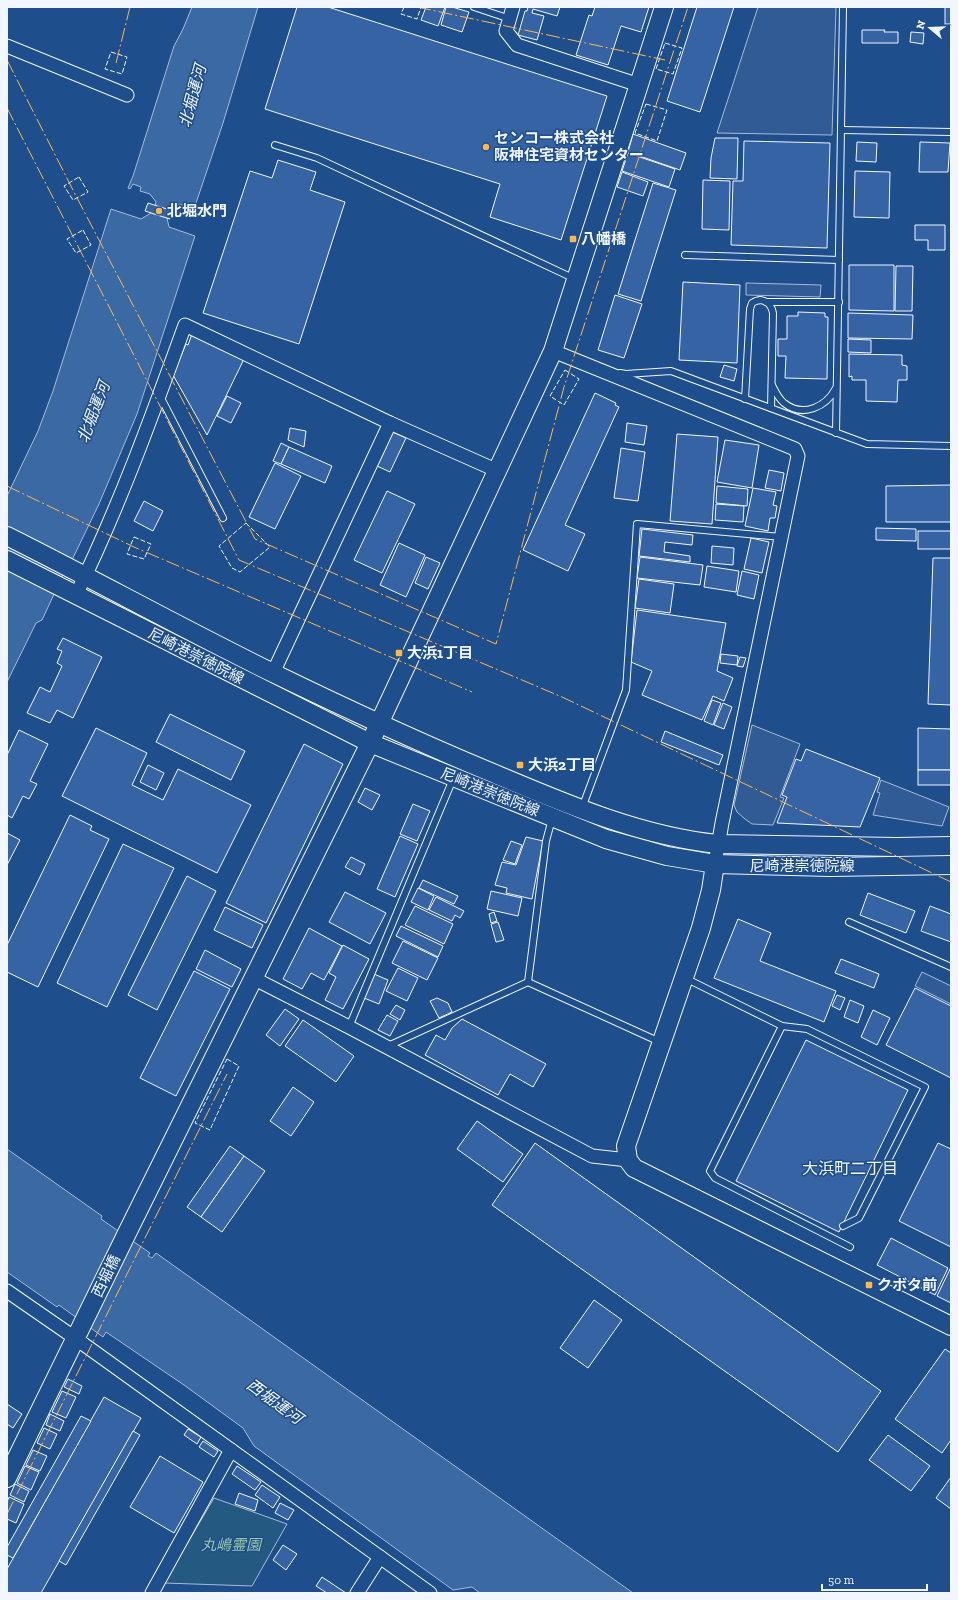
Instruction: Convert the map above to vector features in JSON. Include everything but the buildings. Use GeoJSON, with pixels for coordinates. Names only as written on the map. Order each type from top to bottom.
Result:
{"type":"FeatureCollection","features":[{"type":"Feature","properties":{"kind":"street","name":"西堀橋"},"geometry":{"type":"LineString","coordinates":[[7,1478],[370,743],[553,351],[664,7]]}},
{"type":"Feature","properties":{"kind":"street"},"geometry":{"type":"LineString","coordinates":[[511,13],[506,31],[517,45],[639,85]]}},
{"type":"Feature","properties":{"kind":"street"},"geometry":{"type":"LineString","coordinates":[[7,46],[127,95]]}},
{"type":"Feature","properties":{"kind":"street"},"geometry":{"type":"LineString","coordinates":[[70,592],[132,470],[185,325],[390,423],[498,471]]}},
{"type":"Feature","properties":{"kind":"street"},"geometry":{"type":"LineString","coordinates":[[553,351],[795,449],[798,456],[718,844],[711,890],[701,928],[626,1146],[628,1160],[634,1168],[951,1326]]}},
{"type":"Feature","properties":{"kind":"street"},"geometry":{"type":"LineString","coordinates":[[273,673],[390,423]]}},
{"type":"Feature","properties":{"kind":"street","name":"尼崎港崇徳院線"},"geometry":{"type":"LineString","coordinates":[[7,536],[273,673],[379,724],[582,809],[640,829],[698,842],[718,844],[889,847],[951,846]]}},
{"type":"Feature","properties":{"kind":"street","name":"尼崎港崇徳院線"},"geometry":{"type":"LineString","coordinates":[[7,560],[370,743],[606,839],[644,850],[715,864],[815,867],[951,865]]}},
{"type":"Feature","properties":{"kind":"street"},"geometry":{"type":"LineString","coordinates":[[253,978],[349,1027],[592,1156],[628,1160]]}},
{"type":"Feature","properties":{"kind":"street"},"geometry":{"type":"LineString","coordinates":[[7,1291],[75,1338],[430,1593]]}},
{"type":"Feature","properties":{"kind":"street"},"geometry":{"type":"LineString","coordinates":[[152,1593],[231,1450]]}},
{"type":"Feature","properties":{"kind":"street"},"geometry":{"type":"LineString","coordinates":[[357,1593],[380,1557]]}},
{"type":"Feature","properties":{"kind":"lane"},"geometry":{"type":"LineString","coordinates":[[474,7],[511,13]]}},
{"type":"Feature","properties":{"kind":"lane"},"geometry":{"type":"LineString","coordinates":[[836,433],[844,7]]}},
{"type":"Feature","properties":{"kind":"lane"},"geometry":{"type":"LineString","coordinates":[[842,130],[951,132]]}},
{"type":"Feature","properties":{"kind":"lane"},"geometry":{"type":"LineString","coordinates":[[274,145],[317,158],[576,280]]}},
{"type":"Feature","properties":{"kind":"lane"},"geometry":{"type":"LineString","coordinates":[[685,255],[839,260]]}},
{"type":"Feature","properties":{"kind":"lane"},"geometry":{"type":"LineString","coordinates":[[745,399],[750,309],[752,304],[755,301],[760,300],[766,302],[839,302]]}},
{"type":"Feature","properties":{"kind":"lane"},"geometry":{"type":"LineString","coordinates":[[766,302],[771,306],[773,314],[771,408]]}},
{"type":"Feature","properties":{"kind":"lane"},"geometry":{"type":"LineString","coordinates":[[596,369],[626,374],[671,371],[867,444],[951,446]]}},
{"type":"Feature","properties":{"kind":"lane"},"geometry":{"type":"LineString","coordinates":[[771,384],[776,394],[784,402],[794,408],[806,410],[819,407],[831,397],[837,384]]}},
{"type":"Feature","properties":{"kind":"lane"},"geometry":{"type":"LineString","coordinates":[[160,394],[223,518]]}},
{"type":"Feature","properties":{"kind":"lane"},"geometry":{"type":"LineString","coordinates":[[582,809],[626,690],[637,524],[782,537]]}},
{"type":"Feature","properties":{"kind":"lane"},"geometry":{"type":"LineString","coordinates":[[349,1027],[454,778]]}},
{"type":"Feature","properties":{"kind":"lane"},"geometry":{"type":"LineString","coordinates":[[528,982],[546,841],[552,817]]}},
{"type":"Feature","properties":{"kind":"lane"},"geometry":{"type":"LineString","coordinates":[[849,922],[951,967]]}},
{"type":"Feature","properties":{"kind":"lane"},"geometry":{"type":"LineString","coordinates":[[684,977],[782,1026],[807,1029],[925,1087],[859,1218],[843,1226]]}},
{"type":"Feature","properties":{"kind":"lane"},"geometry":{"type":"LineString","coordinates":[[386,1047],[528,982],[661,1043]]}},
{"type":"Feature","properties":{"kind":"lane"},"geometry":{"type":"LineString","coordinates":[[782,1026],[710,1171],[715,1178],[850,1247]]}},
{"type":"Feature","properties":{"kind":"green space","name":"丸嶋霊園"},"geometry":{"type":"Polygon","coordinates":[[[214,1498],[287,1524],[252,1586],[164,1583],[214,1498]]]}},
{"type":"Feature","properties":{"kind":"shaded area"},"geometry":{"type":"Polygon","coordinates":[[[758,7],[836,7],[832,135],[717,133],[758,7]]]}},
{"type":"Feature","properties":{"kind":"shaded area"},"geometry":{"type":"Polygon","coordinates":[[[746,283],[821,285],[820,297],[746,295],[746,283]]]}},
{"type":"Feature","properties":{"kind":"shaded area"},"geometry":{"type":"Polygon","coordinates":[[[752,725],[800,744],[780,797],[784,798],[773,825],[752,824],[737,812],[734,805],[752,725]]]}},
{"type":"Feature","properties":{"kind":"shaded area"},"geometry":{"type":"Polygon","coordinates":[[[881,780],[949,807],[942,826],[873,815],[880,793],[877,792],[881,780]]]}},
{"type":"Feature","properties":{"kind":"shaded area"},"geometry":{"type":"Polygon","coordinates":[[[922,972],[951,986],[951,1004],[915,986],[922,972]]]}},
{"type":"Feature","properties":{"kind":"water","name":"北堀運河"},"geometry":{"type":"Polygon","coordinates":[[[192,7],[258,7],[223,123],[194,209],[179,204],[169,210],[155,206],[156,202],[150,194],[140,191],[141,187],[133,184],[130,189],[128,188],[174,46],[192,7]]]}},
{"type":"Feature","properties":{"kind":"water","name":"北堀運河"},"geometry":{"type":"Polygon","coordinates":[[[111,209],[141,219],[151,213],[167,218],[169,227],[195,236],[137,414],[99,504],[71,562],[69,562],[42,620],[36,623],[7,682],[7,496],[38,431],[53,391],[111,209]]]}},
{"type":"Feature","properties":{"kind":"water","name":"西堀運河"},"geometry":{"type":"Polygon","coordinates":[[[7,1149],[102,1216],[101,1219],[150,1253],[148,1256],[152,1258],[156,1253],[633,1593],[480,1593],[472,1587],[453,1590],[254,1446],[243,1428],[184,1385],[106,1332],[103,1337],[59,1305],[57,1307],[7,1272],[7,1149]]]}},
{"type":"Feature","properties":{"kind":"fence"},"geometry":{"type":"LineString","coordinates":[[404,7],[401,14],[417,19],[421,7]]}},
{"type":"Feature","properties":{"kind":"fence"},"geometry":{"type":"LineString","coordinates":[[665,43],[682,48],[673,74],[656,69],[665,43]]}},
{"type":"Feature","properties":{"kind":"fence"},"geometry":{"type":"LineString","coordinates":[[111,52],[127,57],[122,74],[105,69],[111,52]]}},
{"type":"Feature","properties":{"kind":"fence"},"geometry":{"type":"LineString","coordinates":[[646,104],[667,110],[657,141],[635,133],[646,104]]}},
{"type":"Feature","properties":{"kind":"fence"},"geometry":{"type":"LineString","coordinates":[[79,177],[88,192],[73,200],[64,186],[79,177]]}},
{"type":"Feature","properties":{"kind":"fence"},"geometry":{"type":"LineString","coordinates":[[83,230],[91,245],[76,253],[67,239],[83,230]]}},
{"type":"Feature","properties":{"kind":"fence"},"geometry":{"type":"LineString","coordinates":[[565,370],[579,379],[564,405],[550,396],[565,370]]}},
{"type":"Feature","properties":{"kind":"fence"},"geometry":{"type":"LineString","coordinates":[[246,523],[270,547],[240,572],[232,568],[219,546],[246,523]]}},
{"type":"Feature","properties":{"kind":"fence"},"geometry":{"type":"LineString","coordinates":[[134,537],[151,544],[144,559],[127,554],[134,537]]}},
{"type":"Feature","properties":{"kind":"fence"},"geometry":{"type":"LineString","coordinates":[[227,1059],[239,1066],[210,1130],[195,1123],[227,1059]]}},
{"type":"Feature","properties":{"kind":"power"},"geometry":{"type":"LineString","coordinates":[[116,63],[130,7]]}},
{"type":"Feature","properties":{"kind":"power"},"geometry":{"type":"LineString","coordinates":[[417,7],[665,60]]}},
{"type":"Feature","properties":{"kind":"power"},"geometry":{"type":"LineString","coordinates":[[7,60],[75,194],[255,539],[496,644],[564,387],[688,7]]}},
{"type":"Feature","properties":{"kind":"power"},"geometry":{"type":"LineString","coordinates":[[7,108],[239,560],[562,697],[951,882]]}},
{"type":"Feature","properties":{"kind":"power"},"geometry":{"type":"LineString","coordinates":[[7,486],[134,547],[472,692]]}},
{"type":"Feature","properties":{"kind":"power"},"geometry":{"type":"LineString","coordinates":[[7,1514],[227,1074]]}},
{"type":"Feature","properties":{"kind":"place","name":"センコー株式会社 阪神住宅資材センター"},"geometry":{"type":"Point","coordinates":[486,147]}},
{"type":"Feature","properties":{"kind":"place","name":"北堀水門"},"geometry":{"type":"Point","coordinates":[159,211]}},
{"type":"Feature","properties":{"kind":"place","name":"八幡橋"},"geometry":{"type":"Point","coordinates":[573,239]}},
{"type":"Feature","properties":{"kind":"place","name":"大浜1丁目"},"geometry":{"type":"Point","coordinates":[399,653]}},
{"type":"Feature","properties":{"kind":"place","name":"大浜2丁目"},"geometry":{"type":"Point","coordinates":[520,765]}},
{"type":"Feature","properties":{"kind":"place","name":"クボタ前"},"geometry":{"type":"Point","coordinates":[869,1285]}},
{"type":"Feature","properties":{"kind":"district","name":"大浜町二丁目"},"geometry":{"type":"Point","coordinates":[850,1168]}}]}
